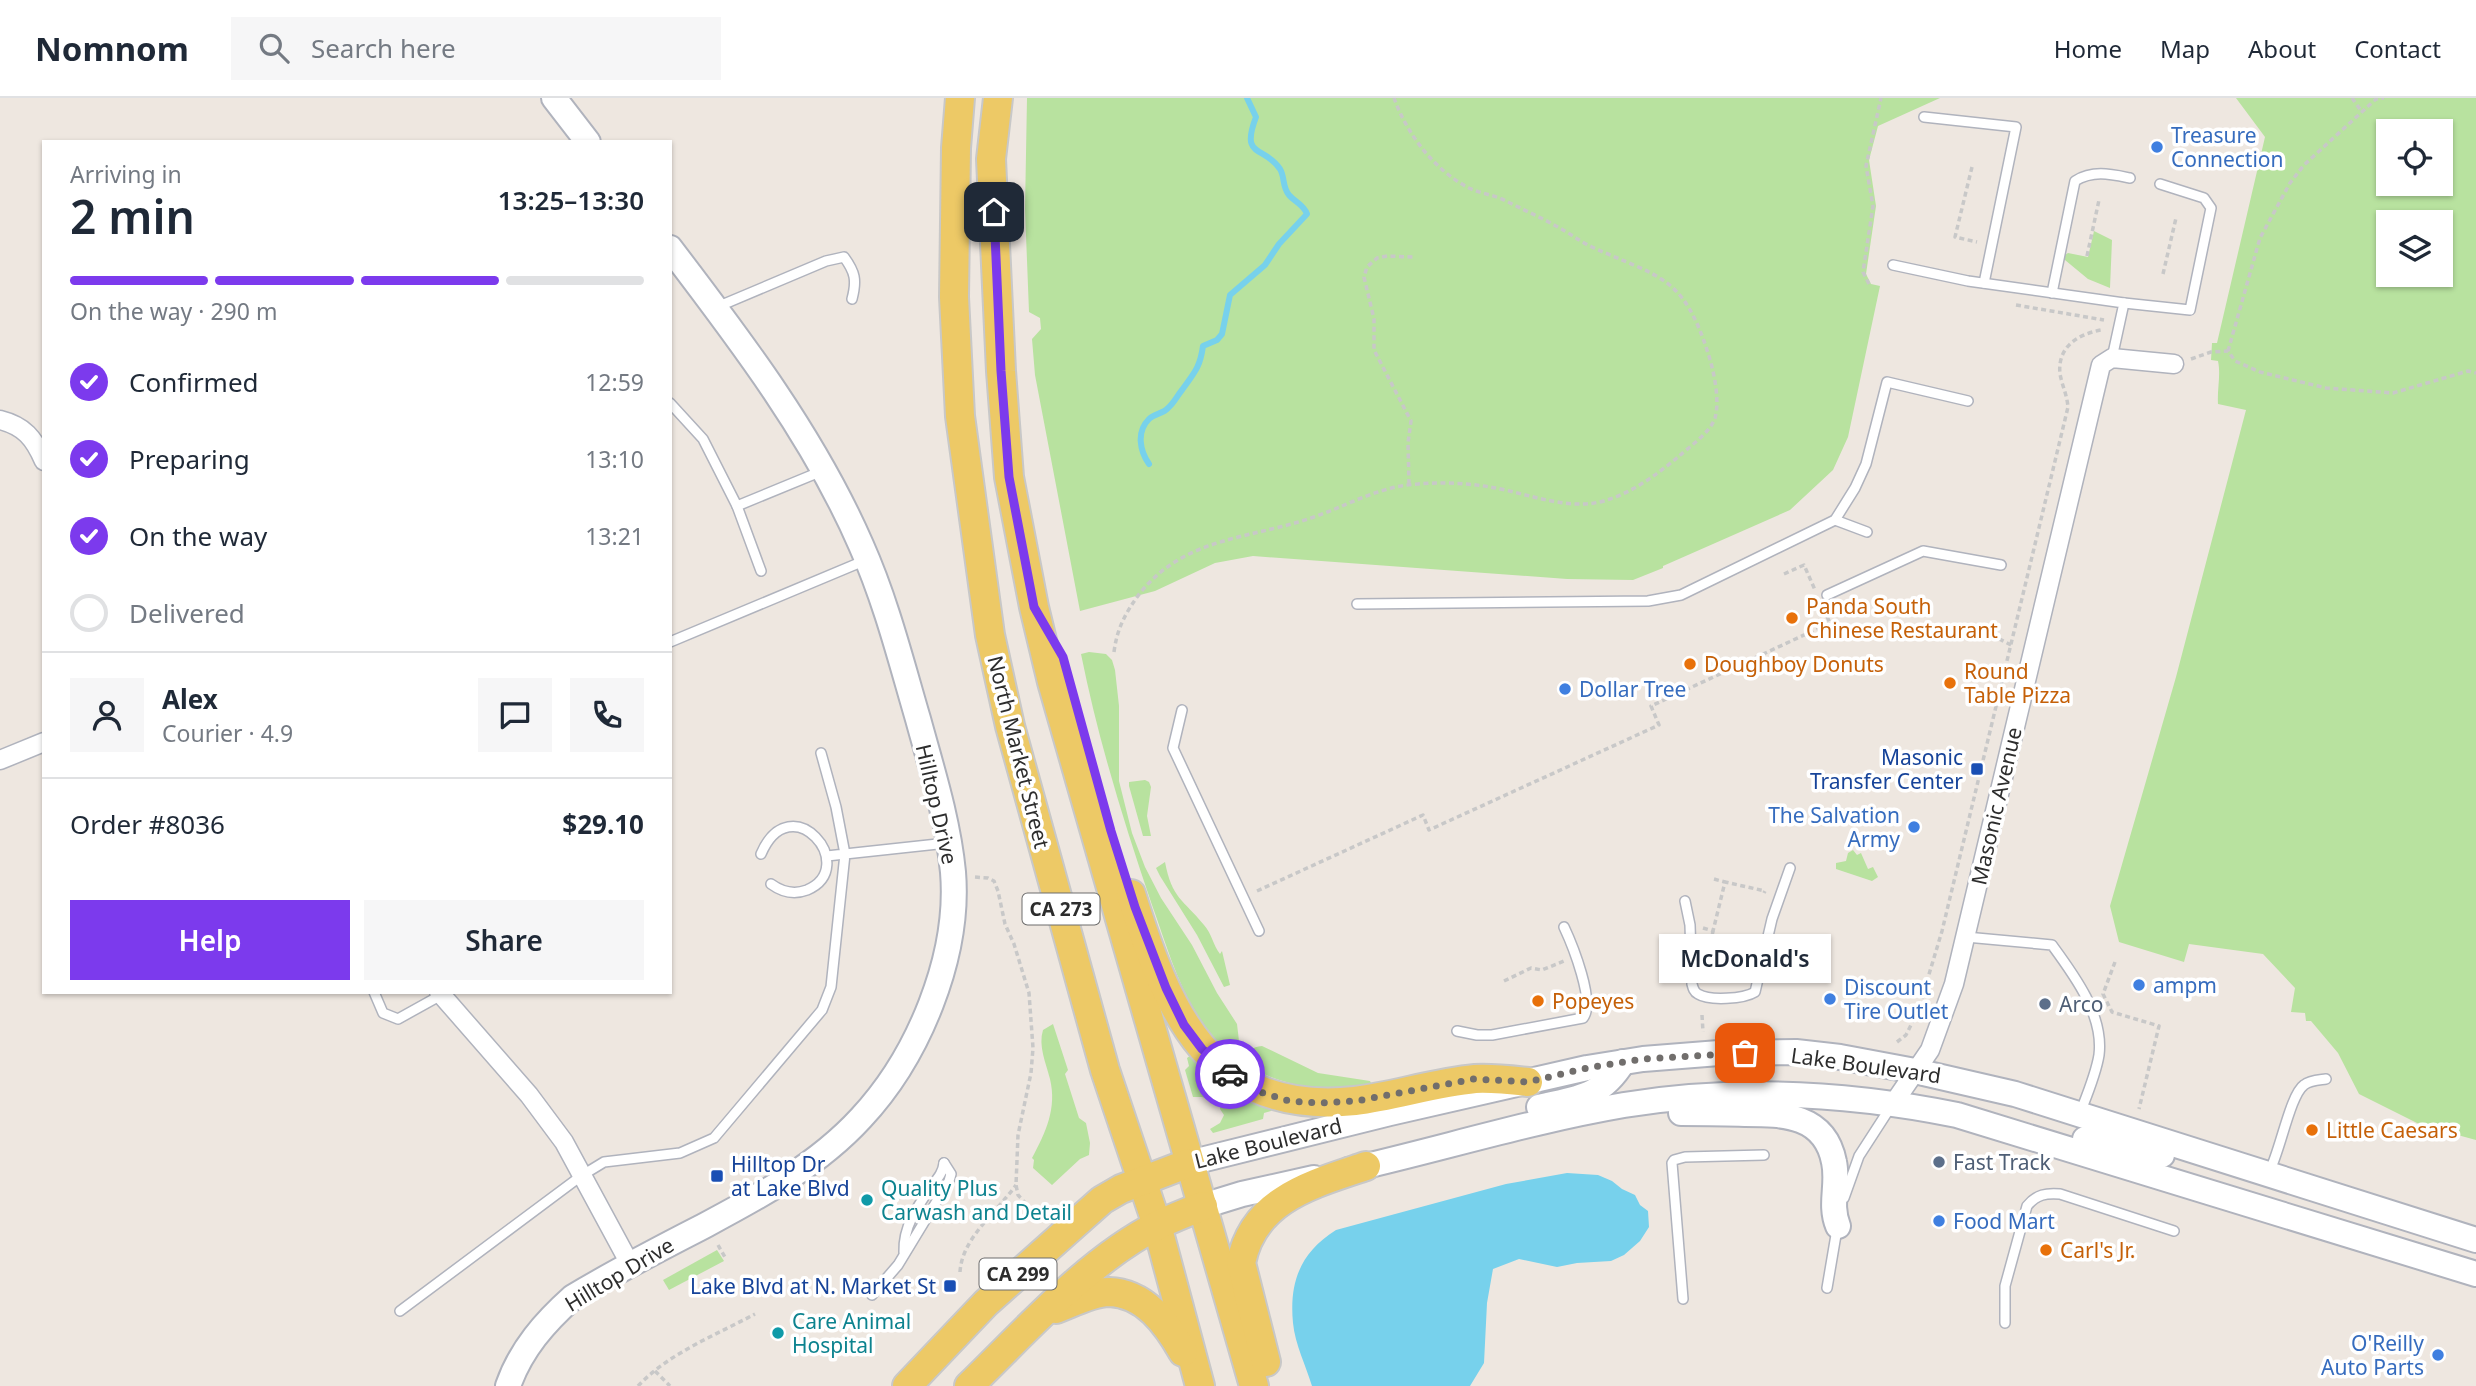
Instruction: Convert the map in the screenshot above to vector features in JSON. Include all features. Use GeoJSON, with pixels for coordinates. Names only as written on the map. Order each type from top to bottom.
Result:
{"type":"FeatureCollection","features":[{"type":"Feature","properties":{"kind":"main road"},"geometry":{"type":"LineString","coordinates":[[554,98],[586,140]]}},
{"type":"Feature","properties":{"kind":"main road","name":"North Market Street"},"geometry":{"type":"LineString","coordinates":[[960,98],[956,148],[955,324],[960,416],[990,635],[1010,726],[1105,1070],[1157,1225],[1200,1384]]}},
{"type":"Feature","properties":{"kind":"main road","name":"CA 273"},"geometry":{"type":"LineString","coordinates":[[998,98],[991,159],[1001,371],[1009,477],[1034,607],[1052,682],[1254,1386]]}},
{"type":"Feature","properties":{"kind":"main road","name":"Hilltop Drive"},"geometry":{"type":"LineString","coordinates":[[508,1386],[532,1339],[573,1297],[790,1178],[832,1148],[881,1096],[900,1069],[917,1037],[935,992],[951,927],[953,875],[940,799],[881,596],[867,560],[838,495],[789,415],[716,308],[672,251]]}},
{"type":"Feature","properties":{"kind":"main road"},"geometry":{"type":"LineString","coordinates":[[1034,607],[1063,657],[1111,831],[1135,907],[1166,988],[1184,1025],[1214,1061],[1257,1091],[1289,1101],[1356,1101],[1474,1079],[1528,1082]]}},
{"type":"Feature","properties":{"kind":"main road","name":"Lake Boulevard"},"geometry":{"type":"LineString","coordinates":[[907,1386],[986,1303],[1086,1213],[1111,1195],[1143,1180],[1189,1163],[1528,1082],[1623,1062],[1719,1053],[1796,1052],[1840,1057],[1967,1081],[2476,1240]]}},
{"type":"Feature","properties":{"kind":"main road"},"geometry":{"type":"LineString","coordinates":[[1428,1149],[1462,1127],[1595,1093],[1616,1074],[1623,1062]]}},
{"type":"Feature","properties":{"kind":"main road","name":"Lake Boulevard"},"geometry":{"type":"LineString","coordinates":[[969,1386],[1080,1278],[1157,1225],[1203,1206],[1428,1149],[1624,1105],[1701,1096],[1762,1093],[1893,1104],[1956,1115],[2476,1274]]}},
{"type":"Feature","properties":{"kind":"main road"},"geometry":{"type":"LineString","coordinates":[[1654,1102],[1681,1113],[1789,1116],[1816,1128],[1827,1143],[1835,1164],[1832,1205],[1838,1226]]}},
{"type":"Feature","properties":{"kind":"main road"},"geometry":{"type":"LineString","coordinates":[[2046,1141],[2081,1138],[2160,1156],[2171,1145]]}},
{"type":"Feature","properties":{"kind":"main road"},"geometry":{"type":"LineString","coordinates":[[1269,1386],[1265,1356],[1241,1263],[1243,1248],[1259,1220],[1279,1203],[1309,1185],[1366,1166]]}},
{"type":"Feature","properties":{"kind":"main road"},"geometry":{"type":"LineString","coordinates":[[2190,1186],[2203,1175],[2275,1177]]}},
{"type":"Feature","properties":{"kind":"main road"},"geometry":{"type":"LineString","coordinates":[[2291,1218],[2320,1211],[2398,1230],[2420,1222]]}},
{"type":"Feature","properties":{"kind":"main road"},"geometry":{"type":"LineString","coordinates":[[1046,1313],[1108,1292],[1129,1296],[1157,1313],[1178,1343],[1200,1384]]}},
{"type":"Feature","properties":{"kind":"street"},"geometry":{"type":"LineString","coordinates":[[2112,358],[2174,365]]}},
{"type":"Feature","properties":{"kind":"street","name":"Masonic Avenue"},"geometry":{"type":"LineString","coordinates":[[1893,1104],[1930,1050],[1944,1014],[1966,937],[2094,389],[2101,365],[2112,358]]}},
{"type":"Feature","properties":{"kind":"street"},"geometry":{"type":"LineString","coordinates":[[0,420],[32,437],[42,457]]}},
{"type":"Feature","properties":{"kind":"street"},"geometry":{"type":"LineString","coordinates":[[0,760],[42,743]]}},
{"type":"Feature","properties":{"kind":"street"},"geometry":{"type":"LineString","coordinates":[[443,994],[564,1142],[630,1264]]}},
{"type":"Feature","properties":{"kind":"lane"},"geometry":{"type":"LineString","coordinates":[[1924,117],[2016,127],[1984,283]]}},
{"type":"Feature","properties":{"kind":"lane"},"geometry":{"type":"LineString","coordinates":[[2052,293],[2075,181],[2084,176],[2103,173],[2130,178]]}},
{"type":"Feature","properties":{"kind":"lane"},"geometry":{"type":"LineString","coordinates":[[1892,265],[1984,283],[2189,310],[2211,208],[2204,198],[2160,184]]}},
{"type":"Feature","properties":{"kind":"lane"},"geometry":{"type":"LineString","coordinates":[[716,308],[827,261],[844,257],[854,271],[856,285],[852,299]]}},
{"type":"Feature","properties":{"kind":"lane"},"geometry":{"type":"LineString","coordinates":[[2112,358],[2124,303]]}},
{"type":"Feature","properties":{"kind":"lane"},"geometry":{"type":"LineString","coordinates":[[1357,604],[1648,601],[1681,595],[1835,520],[1866,464],[1887,382],[1968,401]]}},
{"type":"Feature","properties":{"kind":"lane"},"geometry":{"type":"LineString","coordinates":[[672,404],[703,439],[737,506],[761,571]]}},
{"type":"Feature","properties":{"kind":"lane"},"geometry":{"type":"LineString","coordinates":[[737,506],[824,471]]}},
{"type":"Feature","properties":{"kind":"lane"},"geometry":{"type":"LineString","coordinates":[[1835,520],[1867,531]]}},
{"type":"Feature","properties":{"kind":"lane"},"geometry":{"type":"LineString","coordinates":[[1826,595],[1923,551],[2001,565]]}},
{"type":"Feature","properties":{"kind":"lane"},"geometry":{"type":"LineString","coordinates":[[672,641],[867,560]]}},
{"type":"Feature","properties":{"kind":"lane"},"geometry":{"type":"LineString","coordinates":[[1182,710],[1173,748],[1259,930]]}},
{"type":"Feature","properties":{"kind":"lane"},"geometry":{"type":"LineString","coordinates":[[401,1311],[581,1176],[604,1162],[680,1153],[714,1138],[822,1010],[831,987],[845,854],[836,807],[821,754]]}},
{"type":"Feature","properties":{"kind":"lane"},"geometry":{"type":"LineString","coordinates":[[761,854],[766,841],[785,828],[807,830],[817,836],[824,845],[827,856],[822,876],[816,884],[807,890],[786,892],[771,884]]}},
{"type":"Feature","properties":{"kind":"lane"},"geometry":{"type":"LineString","coordinates":[[827,856],[949,843]]}},
{"type":"Feature","properties":{"kind":"lane"},"geometry":{"type":"LineString","coordinates":[[1685,901],[1690,925],[1694,990],[1697,994],[1718,998],[1752,995],[1755,992],[1772,919],[1790,868]]}},
{"type":"Feature","properties":{"kind":"lane"},"geometry":{"type":"LineString","coordinates":[[1457,1031],[1492,1035],[1583,1018],[1587,1013],[1587,1004],[1576,956],[1564,927]]}},
{"type":"Feature","properties":{"kind":"lane"},"geometry":{"type":"LineString","coordinates":[[1966,937],[2052,945],[2069,968],[2095,1015],[2099,1054],[2080,1115]]}},
{"type":"Feature","properties":{"kind":"lane"},"geometry":{"type":"LineString","coordinates":[[375,994],[383,1013],[398,1019],[440,994]]}},
{"type":"Feature","properties":{"kind":"lane"},"geometry":{"type":"LineString","coordinates":[[2275,1177],[2276,1159],[2298,1092],[2308,1082],[2326,1079]]}},
{"type":"Feature","properties":{"kind":"lane"},"geometry":{"type":"LineString","coordinates":[[1828,1289],[1838,1226],[1853,1171],[1893,1104]]}},
{"type":"Feature","properties":{"kind":"lane"},"geometry":{"type":"LineString","coordinates":[[1683,1299],[1672,1166],[1674,1160],[1685,1157],[1764,1155]]}},
{"type":"Feature","properties":{"kind":"lane"},"geometry":{"type":"LineString","coordinates":[[872,1295],[894,1270],[904,1254],[949,1181],[950,1174],[944,1163],[943,1171],[915,1210],[904,1238],[904,1254]]}},
{"type":"Feature","properties":{"kind":"lane"},"geometry":{"type":"LineString","coordinates":[[2004,1323],[2006,1286],[2027,1206],[2031,1201],[2046,1193],[2060,1195],[2174,1231]]}},
{"type":"Feature","properties":{"kind":"path"},"geometry":{"type":"LineString","coordinates":[[1114,652],[1121,622],[1133,602],[1156,575],[1183,557],[1225,539],[1300,522],[1378,491],[1409,484],[1459,484],[1548,500],[1584,504],[1598,502],[1625,494],[1667,468],[1714,421],[1716,403],[1711,362],[1698,321],[1675,290],[1660,276],[1645,268],[1587,245],[1500,198],[1467,187],[1445,170],[1415,140],[1394,98]]}},
{"type":"Feature","properties":{"kind":"path"},"geometry":{"type":"LineString","coordinates":[[1868,284],[1863,272],[1873,210],[1866,166],[1881,98]]}},
{"type":"Feature","properties":{"kind":"path"},"geometry":{"type":"LineString","coordinates":[[2352,98],[2362,113]]}},
{"type":"Feature","properties":{"kind":"path"},"geometry":{"type":"LineString","coordinates":[[2228,351],[2260,237],[2290,183],[2304,165],[2376,99],[2384,98]]}},
{"type":"Feature","properties":{"kind":"path"},"geometry":{"type":"LineString","coordinates":[[1972,167],[1955,237],[1977,242]]}},
{"type":"Feature","properties":{"kind":"path"},"geometry":{"type":"LineString","coordinates":[[2087,256],[2099,200]]}},
{"type":"Feature","properties":{"kind":"path"},"geometry":{"type":"LineString","coordinates":[[2164,274],[2176,218]]}},
{"type":"Feature","properties":{"kind":"path"},"geometry":{"type":"LineString","coordinates":[[1409,484],[1409,414],[1374,350],[1374,319],[1364,277],[1367,267],[1377,258],[1413,257]]}},
{"type":"Feature","properties":{"kind":"path"},"geometry":{"type":"LineString","coordinates":[[2015,304],[2104,320]]}},
{"type":"Feature","properties":{"kind":"path"},"geometry":{"type":"LineString","coordinates":[[1897,1042],[1906,1035],[1918,1011],[1942,931],[2011,645],[2068,407],[2060,376],[2062,355],[2068,345],[2078,337],[2101,330]]}},
{"type":"Feature","properties":{"kind":"path"},"geometry":{"type":"LineString","coordinates":[[2174,365],[2211,352],[2228,351]]}},
{"type":"Feature","properties":{"kind":"path"},"geometry":{"type":"LineString","coordinates":[[2228,351],[2235,361],[2260,372],[2326,388],[2392,393],[2468,371],[2476,373]]}},
{"type":"Feature","properties":{"kind":"path"},"geometry":{"type":"LineString","coordinates":[[1662,730],[1651,706],[1830,623],[1804,565],[1783,574]]}},
{"type":"Feature","properties":{"kind":"path"},"geometry":{"type":"LineString","coordinates":[[1984,631],[2011,645]]}},
{"type":"Feature","properties":{"kind":"path"},"geometry":{"type":"LineString","coordinates":[[1257,891],[1423,815],[1429,830],[1659,725]]}},
{"type":"Feature","properties":{"kind":"path"},"geometry":{"type":"LineString","coordinates":[[1635,736],[1636,743]]}},
{"type":"Feature","properties":{"kind":"path"},"geometry":{"type":"LineString","coordinates":[[975,877],[988,878],[996,885],[1005,924],[1029,993],[1033,1048],[1031,1073],[1018,1135],[1016,1185],[1018,1195],[1031,1209]]}},
{"type":"Feature","properties":{"kind":"path"},"geometry":{"type":"LineString","coordinates":[[1714,879],[1765,891],[1762,904]]}},
{"type":"Feature","properties":{"kind":"path"},"geometry":{"type":"LineString","coordinates":[[1690,925],[1713,931],[1726,882]]}},
{"type":"Feature","properties":{"kind":"path"},"geometry":{"type":"LineString","coordinates":[[1504,981],[1531,968],[1542,970],[1571,958]]}},
{"type":"Feature","properties":{"kind":"path"},"geometry":{"type":"LineString","coordinates":[[2115,962],[2104,994],[2112,1012],[2159,1026],[2137,1114]]}},
{"type":"Feature","properties":{"kind":"path"},"geometry":{"type":"LineString","coordinates":[[1702,1015],[1703,1034]]}},
{"type":"Feature","properties":{"kind":"path"},"geometry":{"type":"LineString","coordinates":[[960,1272],[962,1254],[968,1243],[1016,1185]]}},
{"type":"Feature","properties":{"kind":"path"},"geometry":{"type":"LineString","coordinates":[[718,1245],[726,1259]]}},
{"type":"Feature","properties":{"kind":"path"},"geometry":{"type":"LineString","coordinates":[[638,1386],[682,1353],[755,1314]]}},
{"type":"Feature","properties":{"kind":"path"},"geometry":{"type":"LineString","coordinates":[[655,1371],[670,1386]]}},
{"type":"Feature","properties":{"kind":"green space"},"geometry":{"type":"Polygon","coordinates":[[[1027,98],[1940,98],[1878,126],[1869,160],[1876,206],[1866,274],[1871,284],[1880,286],[1848,437],[1833,470],[1790,510],[1633,580],[1567,579],[1253,556],[1215,563],[1155,591],[1080,611],[1035,375],[1032,339],[1041,329],[1040,318],[1029,312],[1025,209],[1027,98]]]}},
{"type":"Feature","properties":{"kind":"green space"},"geometry":{"type":"Polygon","coordinates":[[[2236,98],[2476,98],[2476,1140],[2421,1125],[2359,1094],[2338,1053],[2311,1021],[2306,1021],[2305,1013],[2291,1012],[2295,988],[2263,954],[2189,944],[2184,962],[2119,942],[2110,906],[2176,677],[2246,410],[2218,404],[2219,366],[2218,361],[2211,360],[2212,343],[2217,343],[2265,137],[2236,98]]]}},
{"type":"Feature","properties":{"kind":"green space"},"geometry":{"type":"Polygon","coordinates":[[[2094,231],[2112,240],[2110,288],[2088,279],[2065,260],[2068,253],[2088,257],[2094,231]]]}},
{"type":"Feature","properties":{"kind":"green space"},"geometry":{"type":"Polygon","coordinates":[[[1081,654],[1106,654],[1112,660],[1115,670],[1119,706],[1119,781],[1132,833],[1161,898],[1192,945],[1237,1024],[1239,1041],[1235,1054],[1230,1054],[1203,1024],[1171,960],[1131,843],[1104,749],[1081,654]]]}},
{"type":"Feature","properties":{"kind":"green space"},"geometry":{"type":"Polygon","coordinates":[[[1145,780],[1151,787],[1147,816],[1151,836],[1143,836],[1129,786],[1129,782],[1145,780]]]}},
{"type":"Feature","properties":{"kind":"green space"},"geometry":{"type":"Polygon","coordinates":[[[1853,850],[1857,855],[1861,853],[1868,869],[1873,867],[1878,877],[1872,881],[1836,869],[1836,863],[1846,861],[1848,853],[1853,850]]]}},
{"type":"Feature","properties":{"kind":"green space"},"geometry":{"type":"Polygon","coordinates":[[[1165,862],[1171,884],[1179,898],[1207,928],[1220,954],[1222,951],[1230,985],[1224,987],[1197,935],[1160,876],[1156,868],[1165,862]]]}},
{"type":"Feature","properties":{"kind":"green space"},"geometry":{"type":"Polygon","coordinates":[[[1053,1024],[1068,1070],[1065,1074],[1079,1118],[1086,1123],[1090,1143],[1089,1155],[1080,1159],[1052,1185],[1033,1168],[1032,1158],[1046,1129],[1051,1110],[1052,1090],[1041,1042],[1043,1030],[1053,1024]]]}},
{"type":"Feature","properties":{"kind":"green space"},"geometry":{"type":"Polygon","coordinates":[[[1262,1046],[1318,1073],[1370,1081],[1372,1085],[1323,1088],[1272,1078],[1243,1063],[1249,1052],[1262,1046]]]}},
{"type":"Feature","properties":{"kind":"green space"},"geometry":{"type":"Polygon","coordinates":[[[1191,1055],[1214,1087],[1212,1100],[1193,1097],[1185,1070],[1189,1066],[1187,1058],[1191,1055]]]}},
{"type":"Feature","properties":{"kind":"green space"},"geometry":{"type":"Polygon","coordinates":[[[1222,1092],[1232,1095],[1236,1093],[1272,1109],[1264,1113],[1263,1119],[1213,1133],[1210,1129],[1220,1123],[1224,1115],[1220,1109],[1222,1092]]]}},
{"type":"Feature","properties":{"kind":"green space"},"geometry":{"type":"Polygon","coordinates":[[[717,1250],[724,1261],[669,1290],[663,1280],[717,1250]]]}},
{"type":"Feature","properties":{"kind":"water"},"geometry":{"type":"Polygon","coordinates":[[[1567,1173],[1598,1175],[1635,1195],[1640,1205],[1648,1211],[1649,1227],[1640,1241],[1624,1255],[1611,1261],[1557,1267],[1519,1259],[1493,1269],[1487,1303],[1484,1363],[1470,1386],[1312,1386],[1294,1331],[1293,1294],[1306,1258],[1324,1239],[1336,1230],[1506,1184],[1567,1173]]]}},
{"type":"Feature","properties":{"kind":"waterway"},"geometry":{"type":"LineString","coordinates":[[1149,464],[1141,441],[1145,424],[1172,404],[1196,370],[1203,346],[1217,340],[1222,334],[1230,295],[1265,265],[1279,244],[1307,214],[1287,192],[1280,169],[1252,146],[1252,130],[1256,117],[1247,98]]}},
{"type":"Feature","properties":{"kind":"way so far"},"geometry":{"type":"LineString","coordinates":[[1230,1074],[1257,1091],[1289,1101],[1319,1103],[1356,1101],[1474,1079],[1528,1082],[1587,1068],[1643,1059],[1745,1053]]}},
{"type":"Feature","properties":{"kind":"place","name":"Treasure Connection"},"geometry":{"type":"Point","coordinates":[2157,147]}},
{"type":"Feature","properties":{"kind":"place","name":"Panda South Chinese Restaurant"},"geometry":{"type":"Point","coordinates":[1792,618]}},
{"type":"Feature","properties":{"kind":"place","name":"Doughboy Donuts"},"geometry":{"type":"Point","coordinates":[1690,664]}},
{"type":"Feature","properties":{"kind":"place","name":"Round Table Pizza"},"geometry":{"type":"Point","coordinates":[1950,683]}},
{"type":"Feature","properties":{"kind":"place","name":"Dollar Tree"},"geometry":{"type":"Point","coordinates":[1565,689]}},
{"type":"Feature","properties":{"kind":"place","name":"Masonic Transfer Center"},"geometry":{"type":"Point","coordinates":[1977,769]}},
{"type":"Feature","properties":{"kind":"place","name":"The Salvation Army"},"geometry":{"type":"Point","coordinates":[1914,827]}},
{"type":"Feature","properties":{"kind":"place","name":"ampm"},"geometry":{"type":"Point","coordinates":[2139,985]}},
{"type":"Feature","properties":{"kind":"place","name":"Discount Tire Outlet"},"geometry":{"type":"Point","coordinates":[1830,999]}},
{"type":"Feature","properties":{"kind":"place","name":"Popeyes"},"geometry":{"type":"Point","coordinates":[1538,1001]}},
{"type":"Feature","properties":{"kind":"place","name":"Arco"},"geometry":{"type":"Point","coordinates":[2045,1004]}},
{"type":"Feature","properties":{"kind":"place","name":"McDonald's"},"geometry":{"type":"Point","coordinates":[1745,1053]}},
{"type":"Feature","properties":{"kind":"place","name":"Little Caesars"},"geometry":{"type":"Point","coordinates":[2312,1130]}},
{"type":"Feature","properties":{"kind":"place","name":"Fast Track"},"geometry":{"type":"Point","coordinates":[1939,1162]}},
{"type":"Feature","properties":{"kind":"place","name":"Hilltop Dr at Lake Blvd"},"geometry":{"type":"Point","coordinates":[717,1176]}},
{"type":"Feature","properties":{"kind":"place","name":"Quality Plus Carwash and Detail"},"geometry":{"type":"Point","coordinates":[867,1200]}},
{"type":"Feature","properties":{"kind":"place","name":"Food Mart"},"geometry":{"type":"Point","coordinates":[1939,1221]}},
{"type":"Feature","properties":{"kind":"place","name":"Carl's Jr."},"geometry":{"type":"Point","coordinates":[2046,1250]}},
{"type":"Feature","properties":{"kind":"place","name":"Lake Blvd at N. Market St"},"geometry":{"type":"Point","coordinates":[950,1286]}},
{"type":"Feature","properties":{"kind":"place","name":"Care Animal Hospital"},"geometry":{"type":"Point","coordinates":[778,1333]}},
{"type":"Feature","properties":{"kind":"place","name":"O'Reilly Auto Parts"},"geometry":{"type":"Point","coordinates":[2438,1355]}},
{"type":"Feature","properties":{"kind":"route"},"geometry":{"type":"LineString","coordinates":[[994,212],[1009,477],[1034,607],[1063,657],[1111,831],[1135,907],[1166,988],[1184,1025],[1202,1049],[1230,1074]]}}]}
